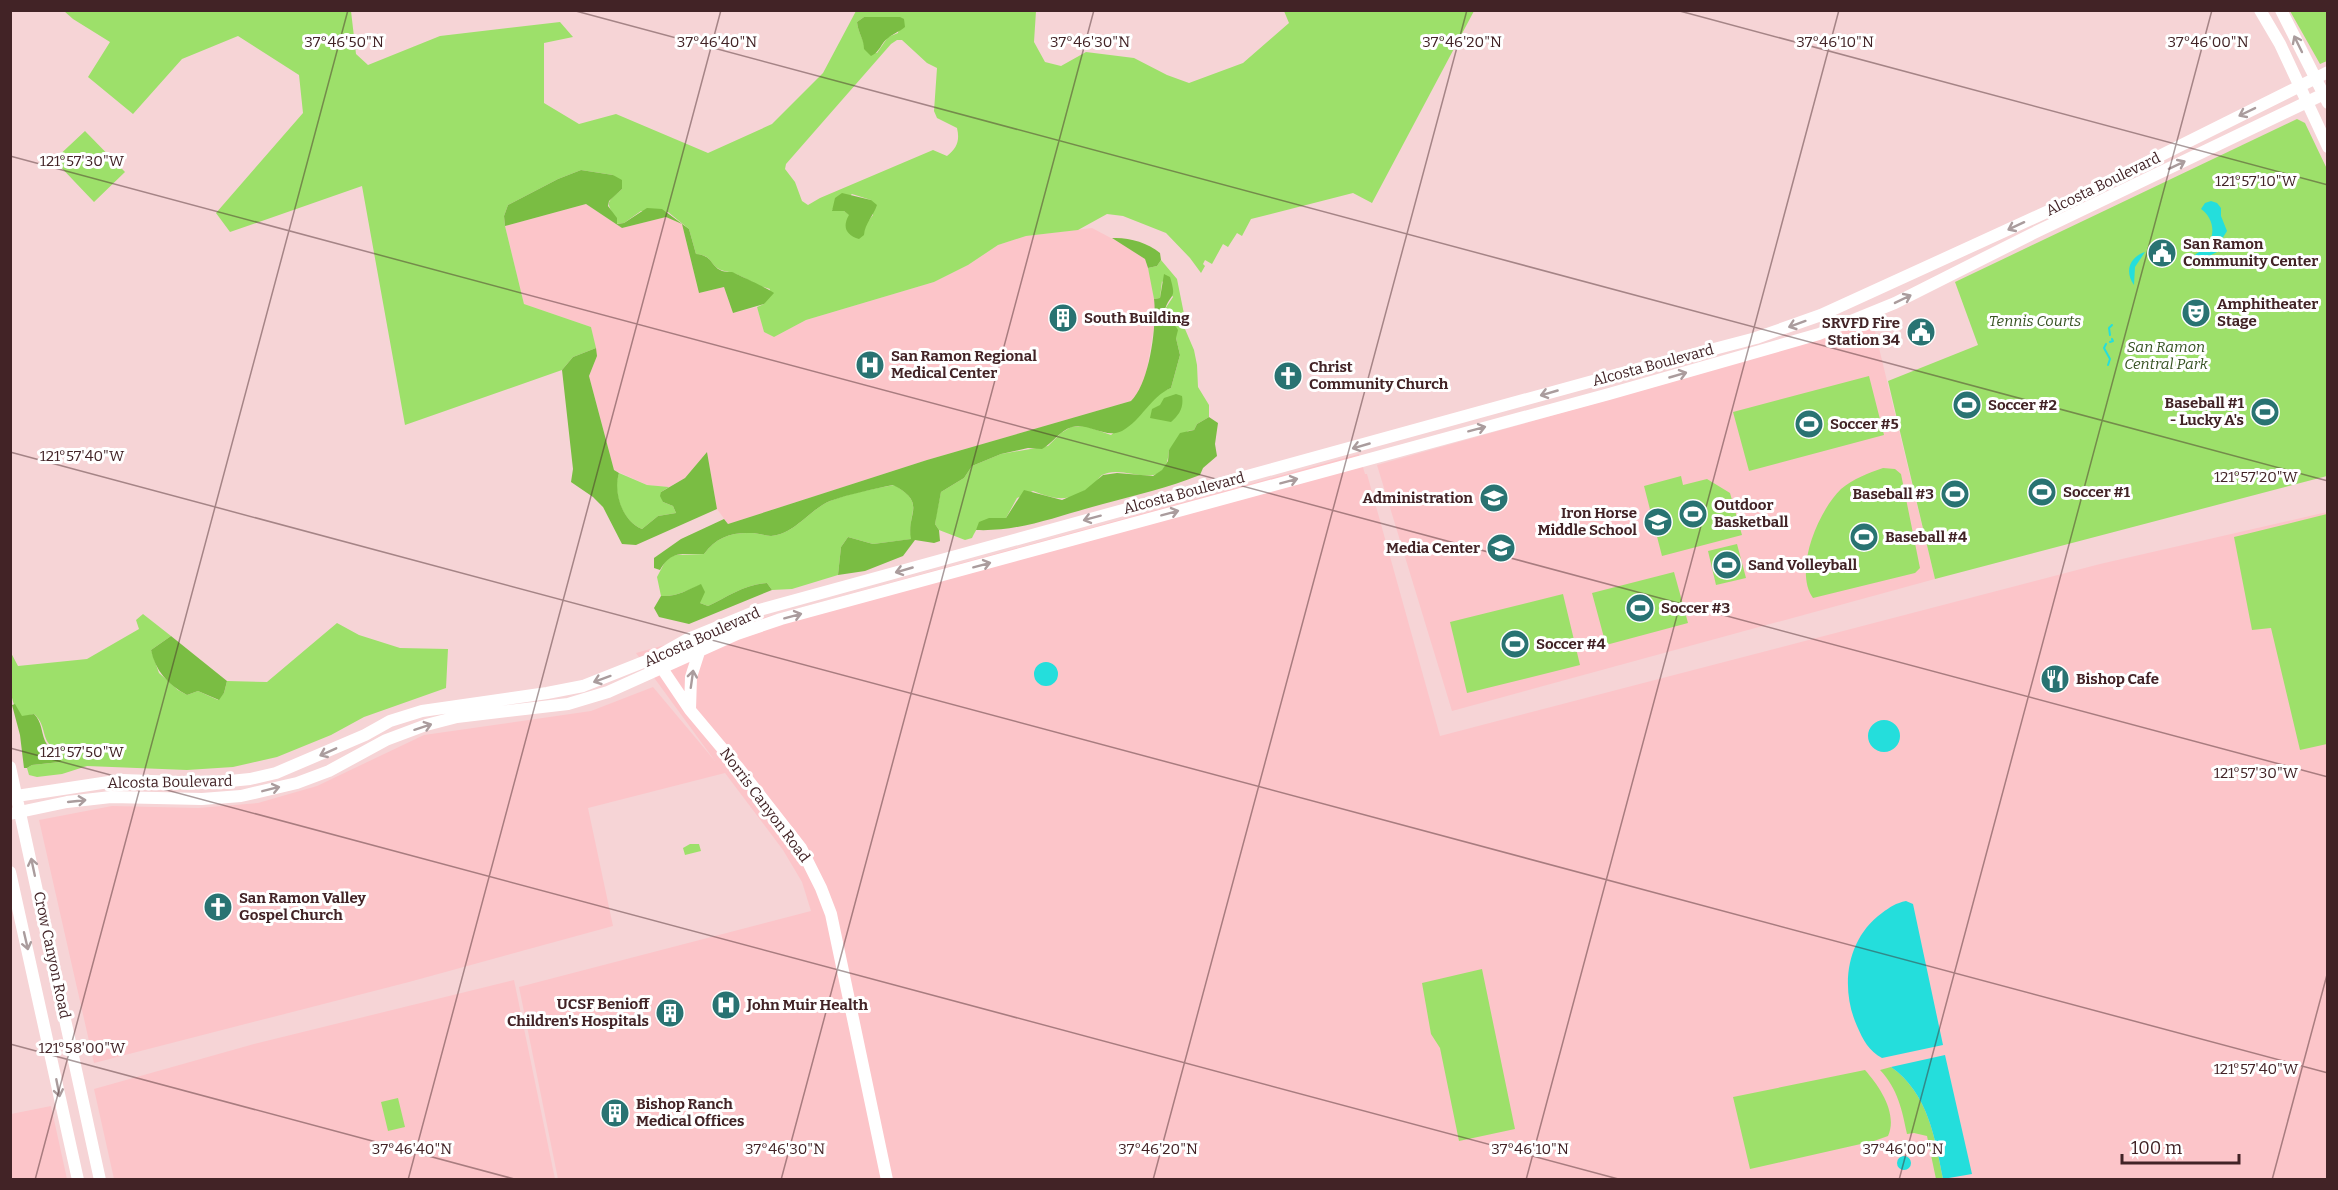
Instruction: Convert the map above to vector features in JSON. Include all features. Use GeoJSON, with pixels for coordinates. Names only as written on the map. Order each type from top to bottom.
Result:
{"type":"FeatureCollection","features":[{"type":"Feature","properties":{"kind":"main road"},"geometry":{"type":"LineString","coordinates":[[2260,10],[2280,44],[2328,147]]}},
{"type":"Feature","properties":{"kind":"main road"},"geometry":{"type":"LineString","coordinates":[[2281,10],[2326,97]]}},
{"type":"Feature","properties":{"kind":"main road","name":"Alcosta Boulevard"},"geometry":{"type":"LineString","coordinates":[[14,796],[122,780],[210,783],[250,779],[276,773],[365,735],[390,721],[422,711],[583,686],[656,657],[688,639],[759,610],[1756,338],[1821,315],[2052,209],[2328,72]]}},
{"type":"Feature","properties":{"kind":"main road","name":"Alcosta Boulevard"},"geometry":{"type":"LineString","coordinates":[[15,814],[67,802],[111,798],[202,799],[241,796],[297,783],[329,771],[386,740],[426,725],[457,717],[568,704],[608,692],[662,669],[700,649],[781,619],[1609,394],[1819,334],[1895,303],[2032,234],[2307,103],[2326,97]]}},
{"type":"Feature","properties":{"kind":"main road"},"geometry":{"type":"LineString","coordinates":[[690,710],[691,677],[700,649]]}},
{"type":"Feature","properties":{"kind":"main road","name":"Norris Canyon Road"},"geometry":{"type":"LineString","coordinates":[[656,657],[690,710],[794,838],[809,860],[831,914],[887,1179]]}},
{"type":"Feature","properties":{"kind":"main road","name":"Crow Canyon Road"},"geometry":{"type":"LineString","coordinates":[[10,767],[15,814],[100,1179]]}},
{"type":"Feature","properties":{"kind":"main road","name":"Crow Canyon Road"},"geometry":{"type":"LineString","coordinates":[[10,872],[78,1179]]}},
{"type":"Feature","properties":{"kind":"shaded area","name":"San Ramon Regional Medical Center"},"geometry":{"type":"Polygon","coordinates":[[[586,204],[622,228],[666,217],[682,224],[699,293],[724,287],[733,313],[757,307],[764,332],[774,337],[806,320],[934,282],[968,265],[998,245],[1026,236],[1092,228],[1145,259],[1151,278],[1156,315],[1146,375],[1139,393],[1131,401],[927,460],[728,524],[717,509],[707,452],[685,478],[669,487],[647,485],[614,470],[589,376],[597,356],[591,327],[524,304],[505,226],[586,204]]]}},
{"type":"Feature","properties":{"kind":"shaded area","name":"Iron Horse Middle School"},"geometry":{"type":"Polygon","coordinates":[[[1872,319],[1935,579],[1452,711],[1377,465],[1696,375],[1872,319]]]}},
{"type":"Feature","properties":{"kind":"shaded area"},"geometry":{"type":"Polygon","coordinates":[[[1359,454],[1365,474],[1367,474],[1440,736],[2100,564],[2327,512],[2327,1179],[558,1179],[519,987],[811,911],[802,882],[783,850],[725,773],[588,808],[613,926],[409,982],[94,1063],[39,820],[112,806],[198,808],[258,803],[317,786],[424,735],[591,711],[653,687],[715,761],[636,653],[1359,454]]]}},
{"type":"Feature","properties":{"kind":"shaded area"},"geometry":{"type":"Polygon","coordinates":[[[514,980],[555,1179],[114,1179],[94,1089],[254,1044],[514,980]]]}},
{"type":"Feature","properties":{"kind":"shaded area"},"geometry":{"type":"Polygon","coordinates":[[[51,1106],[67,1179],[11,1179],[11,1114],[51,1106]]]}},
{"type":"Feature","properties":{"kind":"green space"},"geometry":{"type":"Polygon","coordinates":[[[64,11],[351,11],[356,54],[368,65],[440,36],[560,22],[573,37],[544,43],[544,103],[579,124],[616,114],[708,153],[772,124],[823,73],[856,11],[1036,11],[1034,42],[1045,62],[1061,66],[1086,52],[1134,58],[1167,75],[1189,83],[1243,63],[1289,23],[1284,11],[1474,11],[1372,203],[1353,193],[1251,219],[1242,236],[1237,233],[1228,247],[1223,244],[1212,264],[1205,260],[1201,273],[1166,233],[1123,216],[1107,214],[1078,230],[1026,236],[998,245],[968,265],[934,282],[806,320],[774,337],[764,332],[757,307],[764,304],[770,289],[721,270],[708,258],[696,254],[689,229],[668,212],[641,211],[624,223],[616,224],[609,202],[622,189],[613,175],[581,170],[558,179],[508,205],[504,216],[524,304],[591,327],[596,348],[573,357],[562,370],[405,425],[362,186],[230,232],[216,213],[303,113],[299,75],[238,36],[182,59],[133,114],[88,77],[110,42],[64,11]],[[864,17],[857,22],[865,49],[877,53],[888,37],[898,33],[900,17],[864,17]],[[902,40],[891,44],[786,164],[785,169],[795,182],[802,201],[808,205],[933,150],[947,156],[955,147],[958,140],[957,128],[937,118],[934,111],[937,68],[927,63],[902,40]],[[852,194],[832,210],[844,211],[865,225],[873,215],[871,200],[852,194]]]}},
{"type":"Feature","properties":{"kind":"green space"},"geometry":{"type":"Polygon","coordinates":[[[2290,11],[2327,11],[2327,61],[2320,64],[2290,11]]]}},
{"type":"Feature","properties":{"kind":"green space"},"geometry":{"type":"Polygon","coordinates":[[[864,17],[900,17],[904,19],[905,27],[888,38],[871,56],[864,49],[857,22],[864,17]]]}},
{"type":"Feature","properties":{"kind":"green space","name":"San Ramon Central Park"},"geometry":{"type":"Polygon","coordinates":[[[2297,119],[2305,123],[2327,169],[2327,476],[1935,579],[1888,381],[1978,345],[1955,282],[2297,119]]]}},
{"type":"Feature","properties":{"kind":"green space"},"geometry":{"type":"Polygon","coordinates":[[[85,131],[125,172],[94,202],[54,160],[85,131]]]}},
{"type":"Feature","properties":{"kind":"green space"},"geometry":{"type":"Polygon","coordinates":[[[581,170],[613,175],[622,180],[622,189],[609,201],[608,206],[617,218],[617,224],[624,223],[647,208],[662,209],[689,229],[696,254],[706,257],[722,271],[732,272],[774,293],[764,304],[733,313],[724,287],[699,293],[682,224],[666,217],[622,228],[586,204],[505,226],[504,216],[508,205],[558,179],[581,170]]]}},
{"type":"Feature","properties":{"kind":"green space"},"geometry":{"type":"Polygon","coordinates":[[[842,193],[871,200],[877,205],[864,235],[859,239],[846,230],[849,215],[844,211],[832,211],[835,198],[842,193]]]}},
{"type":"Feature","properties":{"kind":"green space"},"geometry":{"type":"Polygon","coordinates":[[[1112,238],[1131,239],[1143,243],[1160,253],[1161,260],[1157,266],[1148,268],[1145,259],[1112,238]]]}},
{"type":"Feature","properties":{"kind":"green space"},"geometry":{"type":"Polygon","coordinates":[[[1161,260],[1177,279],[1185,329],[1194,350],[1197,365],[1198,387],[1209,405],[1209,417],[1197,424],[1194,430],[1188,431],[1169,450],[1166,464],[1160,472],[1153,475],[1111,472],[1102,475],[1085,491],[1064,498],[1050,497],[1033,491],[1017,498],[1006,518],[984,520],[972,538],[965,540],[939,530],[935,524],[941,492],[964,478],[972,466],[1001,454],[1048,446],[1071,427],[1085,426],[1111,435],[1159,393],[1171,388],[1180,355],[1176,326],[1165,309],[1173,297],[1162,281],[1160,298],[1154,299],[1148,268],[1157,266],[1161,260]]]}},
{"type":"Feature","properties":{"kind":"green space"},"geometry":{"type":"Polygon","coordinates":[[[1164,274],[1170,277],[1173,289],[1165,309],[1178,330],[1176,338],[1180,355],[1171,388],[1157,397],[1135,421],[1122,431],[1110,433],[1079,426],[1072,427],[1063,431],[1042,449],[1028,448],[1001,454],[972,466],[964,478],[941,492],[935,524],[939,530],[940,541],[934,543],[915,540],[903,556],[865,571],[838,575],[841,547],[848,537],[873,544],[911,539],[913,503],[904,491],[893,485],[830,501],[780,534],[771,536],[754,533],[731,535],[714,543],[704,554],[679,554],[664,563],[660,570],[654,568],[654,558],[681,539],[724,519],[728,524],[927,460],[1131,401],[1143,381],[1151,353],[1154,299],[1160,298],[1164,274]]]}},
{"type":"Feature","properties":{"kind":"green space"},"geometry":{"type":"Polygon","coordinates":[[[596,348],[597,356],[589,376],[614,470],[619,473],[618,497],[629,520],[642,529],[658,516],[676,513],[673,506],[663,502],[661,492],[685,478],[707,452],[717,509],[636,545],[622,544],[603,507],[571,482],[573,469],[562,370],[573,357],[596,348]]]}},
{"type":"Feature","properties":{"kind":"green space","name":"Soccer #5"},"geometry":{"type":"Polygon","coordinates":[[[1869,376],[1884,435],[1749,471],[1733,412],[1869,376]]]}},
{"type":"Feature","properties":{"kind":"green space"},"geometry":{"type":"Polygon","coordinates":[[[1176,394],[1182,396],[1182,408],[1171,422],[1150,418],[1152,409],[1160,405],[1164,398],[1176,394]]]}},
{"type":"Feature","properties":{"kind":"green space"},"geometry":{"type":"Polygon","coordinates":[[[1209,417],[1218,423],[1215,444],[1217,456],[1203,468],[1200,475],[1164,488],[1025,526],[976,530],[979,522],[989,518],[1006,518],[1024,490],[1062,500],[1085,490],[1103,475],[1117,473],[1153,476],[1162,470],[1168,461],[1169,450],[1180,433],[1194,430],[1197,424],[1209,417]]]}},
{"type":"Feature","properties":{"kind":"green space","name":"Baseball #4"},"geometry":{"type":"Polygon","coordinates":[[[1883,468],[1895,469],[1901,474],[1920,568],[1915,573],[1813,598],[1806,572],[1807,557],[1817,525],[1841,489],[1883,468]]]}},
{"type":"Feature","properties":{"kind":"green space"},"geometry":{"type":"Polygon","coordinates":[[[619,473],[647,485],[669,487],[661,492],[663,502],[673,506],[676,513],[658,516],[642,529],[635,525],[620,505],[617,489],[619,473]]]}},
{"type":"Feature","properties":{"kind":"green space","name":"Outdoor Basketball"},"geometry":{"type":"Polygon","coordinates":[[[1681,476],[1683,485],[1707,479],[1730,493],[1742,535],[1662,556],[1644,486],[1681,476]]]}},
{"type":"Feature","properties":{"kind":"green space"},"geometry":{"type":"Polygon","coordinates":[[[894,485],[910,498],[913,504],[912,539],[873,544],[848,537],[841,547],[838,575],[792,589],[772,590],[767,583],[759,584],[708,606],[700,603],[701,585],[677,594],[661,596],[657,577],[667,558],[676,555],[704,554],[714,543],[731,535],[754,533],[771,536],[780,534],[830,501],[854,493],[894,485]]]}},
{"type":"Feature","properties":{"kind":"green space"},"geometry":{"type":"Polygon","coordinates":[[[2327,514],[2327,744],[2300,750],[2271,628],[2252,630],[2234,537],[2327,514]]]}},
{"type":"Feature","properties":{"kind":"green space","name":"Sand Volleyball"},"geometry":{"type":"Polygon","coordinates":[[[1737,544],[1746,578],[1716,585],[1708,551],[1737,544]]]}},
{"type":"Feature","properties":{"kind":"green space","name":"Soccer #3"},"geometry":{"type":"Polygon","coordinates":[[[1674,572],[1688,623],[1606,645],[1592,593],[1674,572]]]}},
{"type":"Feature","properties":{"kind":"green space"},"geometry":{"type":"Polygon","coordinates":[[[767,583],[772,590],[689,624],[659,617],[654,608],[661,596],[677,594],[701,584],[705,592],[700,603],[708,606],[744,588],[767,583]]]}},
{"type":"Feature","properties":{"kind":"green space","name":"Soccer #4"},"geometry":{"type":"Polygon","coordinates":[[[1563,594],[1580,665],[1467,693],[1450,622],[1563,594]]]}},
{"type":"Feature","properties":{"kind":"green space"},"geometry":{"type":"Polygon","coordinates":[[[143,614],[171,636],[151,650],[159,673],[187,695],[198,691],[218,700],[224,693],[227,681],[267,682],[337,623],[359,635],[400,648],[448,649],[446,688],[364,717],[331,735],[277,757],[233,767],[187,770],[87,766],[62,774],[37,777],[29,775],[27,768],[32,765],[60,762],[61,752],[49,744],[39,719],[34,714],[22,717],[17,710],[11,695],[10,651],[18,666],[87,659],[139,629],[136,620],[143,614]]]}},
{"type":"Feature","properties":{"kind":"green space"},"geometry":{"type":"Polygon","coordinates":[[[171,636],[227,681],[224,693],[219,700],[198,691],[187,695],[163,676],[151,650],[171,636]]]}},
{"type":"Feature","properties":{"kind":"green space"},"geometry":{"type":"Polygon","coordinates":[[[15,704],[22,716],[34,714],[37,717],[47,744],[64,757],[60,762],[24,768],[20,735],[12,705],[15,704]]]}},
{"type":"Feature","properties":{"kind":"green space"},"geometry":{"type":"Polygon","coordinates":[[[690,844],[699,844],[701,851],[685,855],[683,848],[690,844]]]}},
{"type":"Feature","properties":{"kind":"green space"},"geometry":{"type":"Polygon","coordinates":[[[1482,969],[1515,1129],[1459,1141],[1440,1048],[1431,1034],[1422,983],[1482,969]]]}},
{"type":"Feature","properties":{"kind":"green space"},"geometry":{"type":"Polygon","coordinates":[[[1891,1067],[1904,1078],[1922,1103],[1933,1132],[1943,1179],[1936,1179],[1927,1136],[1907,1134],[1895,1092],[1880,1070],[1891,1067]]]}},
{"type":"Feature","properties":{"kind":"green space"},"geometry":{"type":"Polygon","coordinates":[[[1865,1070],[1886,1101],[1891,1119],[1888,1136],[1750,1169],[1733,1097],[1865,1070]]]}},
{"type":"Feature","properties":{"kind":"green space"},"geometry":{"type":"Polygon","coordinates":[[[398,1098],[405,1127],[388,1131],[381,1102],[398,1098]]]}},
{"type":"Feature","properties":{"kind":"water"},"geometry":{"type":"Polygon","coordinates":[[[2211,201],[2217,203],[2221,208],[2221,216],[2227,231],[2220,242],[2219,251],[2201,260],[2193,258],[2208,244],[2212,228],[2209,217],[2201,209],[2205,203],[2211,201]]]}},
{"type":"Feature","properties":{"kind":"water"},"geometry":{"type":"Polygon","coordinates":[[[2145,252],[2135,267],[2134,285],[2129,275],[2130,265],[2136,257],[2145,252]]]}},
{"type":"Feature","properties":{"kind":"water"},"geometry":{"type":"Polygon","coordinates":[[[1046,662],[1055,665],[1058,674],[1055,683],[1046,686],[1037,683],[1034,674],[1037,665],[1046,662]]]}},
{"type":"Feature","properties":{"kind":"water"},"geometry":{"type":"Polygon","coordinates":[[[1884,720],[1895,725],[1900,736],[1895,747],[1884,752],[1873,747],[1868,736],[1873,725],[1884,720]]]}},
{"type":"Feature","properties":{"kind":"water"},"geometry":{"type":"Polygon","coordinates":[[[1906,901],[1913,904],[1943,1045],[1882,1058],[1873,1052],[1857,1026],[1849,996],[1850,965],[1854,950],[1870,924],[1890,907],[1906,901]]]}},
{"type":"Feature","properties":{"kind":"water"},"geometry":{"type":"Polygon","coordinates":[[[1945,1055],[1972,1174],[1943,1179],[1933,1132],[1922,1103],[1904,1078],[1891,1067],[1945,1055]]]}},
{"type":"Feature","properties":{"kind":"water"},"geometry":{"type":"Polygon","coordinates":[[[1901,1156],[1907,1156],[1911,1163],[1907,1170],[1901,1170],[1897,1166],[1897,1160],[1901,1156]]]}},
{"type":"Feature","properties":{"kind":"waterway"},"geometry":{"type":"LineString","coordinates":[[2110,335],[2109,328],[2112,325]]}},
{"type":"Feature","properties":{"kind":"waterway"},"geometry":{"type":"LineString","coordinates":[[2110,342],[2113,341],[2112,339]]}},
{"type":"Feature","properties":{"kind":"waterway"},"geometry":{"type":"LineString","coordinates":[[2106,344],[2104,348],[2110,359],[2108,365]]}},
{"type":"Feature","properties":{"kind":"place","name":"San Ramon Community Center"},"geometry":{"type":"Point","coordinates":[2162,253]}},
{"type":"Feature","properties":{"kind":"place","name":"Amphitheater Stage"},"geometry":{"type":"Point","coordinates":[2196,313]}},
{"type":"Feature","properties":{"kind":"place","name":"South Building"},"geometry":{"type":"Point","coordinates":[1063,318]}},
{"type":"Feature","properties":{"kind":"place","name":"SRVFD Fire Station 34"},"geometry":{"type":"Point","coordinates":[1921,332]}},
{"type":"Feature","properties":{"kind":"place","name":"San Ramon Regional Medical Center"},"geometry":{"type":"Point","coordinates":[870,365]}},
{"type":"Feature","properties":{"kind":"place","name":"Christ Community Church"},"geometry":{"type":"Point","coordinates":[1288,376]}},
{"type":"Feature","properties":{"kind":"place","name":"Soccer #2"},"geometry":{"type":"Point","coordinates":[1967,405]}},
{"type":"Feature","properties":{"kind":"place","name":"Baseball #1 - Lucky A's"},"geometry":{"type":"Point","coordinates":[2265,412]}},
{"type":"Feature","properties":{"kind":"place","name":"Soccer #5"},"geometry":{"type":"Point","coordinates":[1809,424]}},
{"type":"Feature","properties":{"kind":"place","name":"Soccer #1"},"geometry":{"type":"Point","coordinates":[2042,492]}},
{"type":"Feature","properties":{"kind":"place","name":"Baseball #3"},"geometry":{"type":"Point","coordinates":[1955,494]}},
{"type":"Feature","properties":{"kind":"place","name":"Administration"},"geometry":{"type":"Point","coordinates":[1494,498]}},
{"type":"Feature","properties":{"kind":"place","name":"Outdoor Basketball"},"geometry":{"type":"Point","coordinates":[1693,514]}},
{"type":"Feature","properties":{"kind":"place","name":"Iron Horse Middle School"},"geometry":{"type":"Point","coordinates":[1658,522]}},
{"type":"Feature","properties":{"kind":"place","name":"Baseball #4"},"geometry":{"type":"Point","coordinates":[1864,537]}},
{"type":"Feature","properties":{"kind":"place","name":"Media Center"},"geometry":{"type":"Point","coordinates":[1501,548]}},
{"type":"Feature","properties":{"kind":"place","name":"Sand Volleyball"},"geometry":{"type":"Point","coordinates":[1727,565]}},
{"type":"Feature","properties":{"kind":"place","name":"Soccer #3"},"geometry":{"type":"Point","coordinates":[1640,608]}},
{"type":"Feature","properties":{"kind":"place","name":"Soccer #4"},"geometry":{"type":"Point","coordinates":[1515,644]}},
{"type":"Feature","properties":{"kind":"place","name":"Bishop Cafe"},"geometry":{"type":"Point","coordinates":[2055,679]}},
{"type":"Feature","properties":{"kind":"place","name":"San Ramon Valley Gospel Church"},"geometry":{"type":"Point","coordinates":[218,907]}},
{"type":"Feature","properties":{"kind":"place","name":"John Muir Health"},"geometry":{"type":"Point","coordinates":[726,1005]}},
{"type":"Feature","properties":{"kind":"place","name":"UCSF Benioff Children's Hospitals"},"geometry":{"type":"Point","coordinates":[670,1013]}},
{"type":"Feature","properties":{"kind":"place","name":"Bishop Ranch Medical Offices"},"geometry":{"type":"Point","coordinates":[615,1113]}},
{"type":"Feature","properties":{"kind":"park label","name":"Tennis Courts"},"geometry":{"type":"Point","coordinates":[2035,321]}}]}
